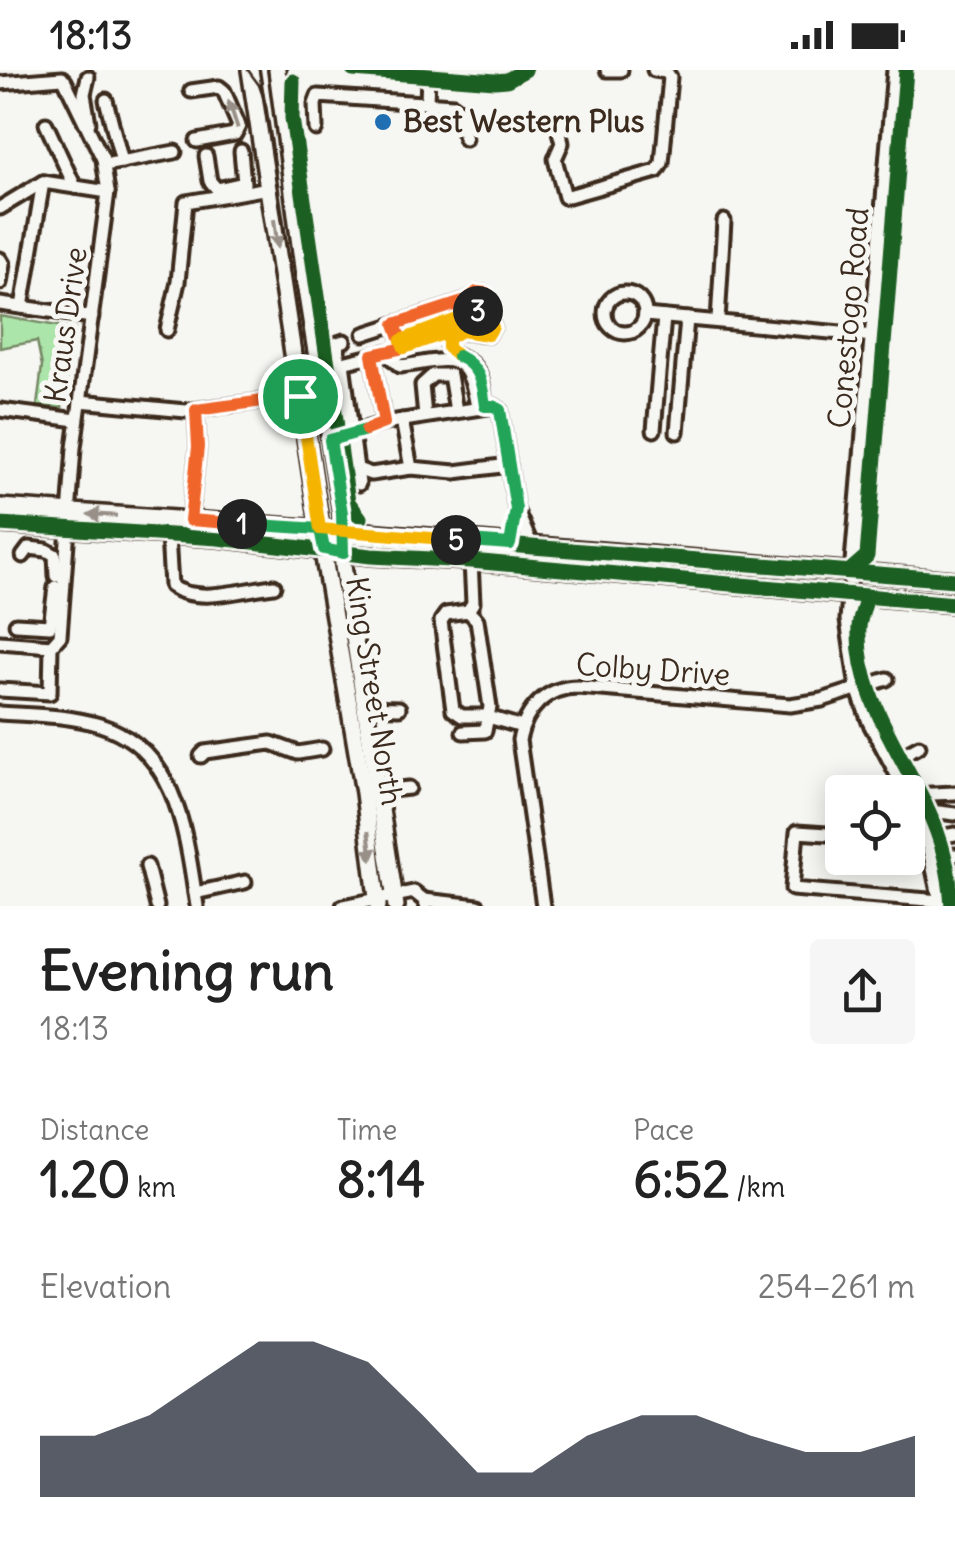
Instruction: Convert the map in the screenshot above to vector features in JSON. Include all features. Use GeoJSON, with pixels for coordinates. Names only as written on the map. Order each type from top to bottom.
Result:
{"type":"FeatureCollection","features":[{"type":"Feature","properties":{"kind":"main road","name":"King Street North"},"geometry":{"type":"LineString","coordinates":[[250,70],[320,529],[371,792],[386,902]]}},
{"type":"Feature","properties":{"kind":"main road","name":"King Street North"},"geometry":{"type":"LineString","coordinates":[[277,70],[365,707],[371,792]]}},
{"type":"Feature","properties":{"kind":"main road"},"geometry":{"type":"LineString","coordinates":[[0,507],[168,535],[343,553],[955,604]]}},
{"type":"Feature","properties":{"kind":"main road"},"geometry":{"type":"LineString","coordinates":[[0,524],[190,520],[955,580]]}},
{"type":"Feature","properties":{"kind":"street"},"geometry":{"type":"LineString","coordinates":[[6,83],[40,70]]}},
{"type":"Feature","properties":{"kind":"street"},"geometry":{"type":"LineString","coordinates":[[353,70],[495,80],[507,80],[525,70]]}},
{"type":"Feature","properties":{"kind":"street"},"geometry":{"type":"LineString","coordinates":[[607,70],[622,70]]}},
{"type":"Feature","properties":{"kind":"street"},"geometry":{"type":"LineString","coordinates":[[556,120],[562,144],[555,159],[564,198],[657,171],[662,163],[670,78],[666,72],[654,70]]}},
{"type":"Feature","properties":{"kind":"street","name":"Conestogo Road"},"geometry":{"type":"LineString","coordinates":[[851,570],[894,70]]}},
{"type":"Feature","properties":{"kind":"street"},"geometry":{"type":"LineString","coordinates":[[6,83],[62,76],[78,83],[91,72]]}},
{"type":"Feature","properties":{"kind":"street","name":"Kraus Drive"},"geometry":{"type":"LineString","coordinates":[[91,72],[84,94],[91,132]]}},
{"type":"Feature","properties":{"kind":"street"},"geometry":{"type":"LineString","coordinates":[[425,106],[428,75]]}},
{"type":"Feature","properties":{"kind":"street","name":"Kraus Drive"},"geometry":{"type":"LineString","coordinates":[[0,690],[50,693],[51,646],[60,636],[77,420],[108,192],[104,165],[91,132],[62,76]]}},
{"type":"Feature","properties":{"kind":"street"},"geometry":{"type":"LineString","coordinates":[[190,91],[219,87],[239,126],[234,134],[196,141]]}},
{"type":"Feature","properties":{"kind":"street"},"geometry":{"type":"LineString","coordinates":[[316,129],[318,96],[457,108],[465,139]]}},
{"type":"Feature","properties":{"kind":"street"},"geometry":{"type":"LineString","coordinates":[[106,100],[122,162]]}},
{"type":"Feature","properties":{"kind":"street"},"geometry":{"type":"LineString","coordinates":[[46,124],[75,187]]}},
{"type":"Feature","properties":{"kind":"street"},"geometry":{"type":"LineString","coordinates":[[206,156],[213,187],[240,186],[245,179],[241,151]]}},
{"type":"Feature","properties":{"kind":"street"},"geometry":{"type":"LineString","coordinates":[[104,165],[176,152]]}},
{"type":"Feature","properties":{"kind":"street"},"geometry":{"type":"LineString","coordinates":[[22,307],[43,182]]}},
{"type":"Feature","properties":{"kind":"street"},"geometry":{"type":"LineString","coordinates":[[0,208],[43,182],[108,192]]}},
{"type":"Feature","properties":{"kind":"street"},"geometry":{"type":"LineString","coordinates":[[167,330],[178,282],[186,202],[269,188]]}},
{"type":"Feature","properties":{"kind":"street"},"geometry":{"type":"LineString","coordinates":[[718,322],[724,221]]}},
{"type":"Feature","properties":{"kind":"street"},"geometry":{"type":"LineString","coordinates":[[0,259],[0,283]]}},
{"type":"Feature","properties":{"kind":"street"},"geometry":{"type":"LineString","coordinates":[[318,369],[379,354],[468,317],[489,305],[489,296],[477,292],[466,301],[364,334]]}},
{"type":"Feature","properties":{"kind":"street"},"geometry":{"type":"LineString","coordinates":[[0,304],[92,317]]}},
{"type":"Feature","properties":{"kind":"street"},"geometry":{"type":"LineString","coordinates":[[645,315],[874,336]]}},
{"type":"Feature","properties":{"kind":"street"},"geometry":{"type":"LineString","coordinates":[[654,430],[664,316]]}},
{"type":"Feature","properties":{"kind":"street"},"geometry":{"type":"LineString","coordinates":[[402,344],[488,318],[493,327],[488,335],[461,331],[451,336],[447,344],[451,352],[468,360],[479,373],[481,407]]}},
{"type":"Feature","properties":{"kind":"street"},"geometry":{"type":"LineString","coordinates":[[677,432],[687,318]]}},
{"type":"Feature","properties":{"kind":"street"},"geometry":{"type":"LineString","coordinates":[[395,324],[402,344]]}},
{"type":"Feature","properties":{"kind":"street"},"geometry":{"type":"LineString","coordinates":[[344,341],[338,343],[340,363],[359,484]]}},
{"type":"Feature","properties":{"kind":"street"},"geometry":{"type":"LineString","coordinates":[[379,354],[400,366],[448,360],[461,364],[473,379],[481,407]]}},
{"type":"Feature","properties":{"kind":"street"},"geometry":{"type":"LineString","coordinates":[[379,354],[384,423]]}},
{"type":"Feature","properties":{"kind":"street"},"geometry":{"type":"LineString","coordinates":[[425,416],[422,385],[433,375],[450,375],[456,411]]}},
{"type":"Feature","properties":{"kind":"street"},"geometry":{"type":"LineString","coordinates":[[80,401],[148,410],[196,410],[300,396]]}},
{"type":"Feature","properties":{"kind":"street"},"geometry":{"type":"LineString","coordinates":[[330,440],[384,423],[494,406],[500,410],[516,509],[532,546]]}},
{"type":"Feature","properties":{"kind":"street"},"geometry":{"type":"LineString","coordinates":[[0,410],[77,420]]}},
{"type":"Feature","properties":{"kind":"street"},"geometry":{"type":"LineString","coordinates":[[190,520],[198,447],[196,410]]}},
{"type":"Feature","properties":{"kind":"street"},"geometry":{"type":"LineString","coordinates":[[402,420],[410,468]]}},
{"type":"Feature","properties":{"kind":"street"},"geometry":{"type":"LineString","coordinates":[[357,469],[371,474],[410,468],[455,472],[509,466]]}},
{"type":"Feature","properties":{"kind":"street"},"geometry":{"type":"LineString","coordinates":[[510,544],[516,509]]}},
{"type":"Feature","properties":{"kind":"street"},"geometry":{"type":"LineString","coordinates":[[168,535],[172,586],[178,591],[191,596],[274,586]]}},
{"type":"Feature","properties":{"kind":"street"},"geometry":{"type":"LineString","coordinates":[[16,624],[50,626],[55,582],[55,555],[29,548],[22,556]]}},
{"type":"Feature","properties":{"kind":"street"},"geometry":{"type":"LineString","coordinates":[[468,611],[472,603],[471,561]]}},
{"type":"Feature","properties":{"kind":"street"},"geometry":{"type":"LineString","coordinates":[[851,570],[847,620],[857,688],[869,722],[899,775]]}},
{"type":"Feature","properties":{"kind":"street"},"geometry":{"type":"LineString","coordinates":[[468,611],[446,614],[441,620],[454,710],[462,716],[486,716],[522,727],[519,740],[542,906]]}},
{"type":"Feature","properties":{"kind":"street"},"geometry":{"type":"LineString","coordinates":[[463,732],[485,730],[490,706],[477,620],[468,611]]}},
{"type":"Feature","properties":{"kind":"street"},"geometry":{"type":"LineString","coordinates":[[0,642],[51,646]]}},
{"type":"Feature","properties":{"kind":"street","name":"Colby Drive"},"geometry":{"type":"LineString","coordinates":[[522,727],[548,693],[568,687],[790,705],[822,700],[887,679]]}},
{"type":"Feature","properties":{"kind":"street"},"geometry":{"type":"LineString","coordinates":[[365,707],[399,708]]}},
{"type":"Feature","properties":{"kind":"street"},"geometry":{"type":"LineString","coordinates":[[0,713],[68,718],[103,726],[126,738],[152,760],[170,783],[186,836],[196,899],[245,882]]}},
{"type":"Feature","properties":{"kind":"street"},"geometry":{"type":"LineString","coordinates":[[201,756],[204,752],[271,743],[298,754],[322,750]]}},
{"type":"Feature","properties":{"kind":"street"},"geometry":{"type":"LineString","coordinates":[[891,761],[919,746]]}},
{"type":"Feature","properties":{"kind":"street"},"geometry":{"type":"LineString","coordinates":[[371,792],[409,788]]}},
{"type":"Feature","properties":{"kind":"street"},"geometry":{"type":"LineString","coordinates":[[925,795],[955,794]]}},
{"type":"Feature","properties":{"kind":"street"},"geometry":{"type":"LineString","coordinates":[[925,816],[939,812],[955,814]]}},
{"type":"Feature","properties":{"kind":"street"},"geometry":{"type":"LineString","coordinates":[[825,834],[797,832],[792,888],[940,899],[955,890]]}},
{"type":"Feature","properties":{"kind":"street"},"geometry":{"type":"LineString","coordinates":[[925,832],[940,899]]}},
{"type":"Feature","properties":{"kind":"street"},"geometry":{"type":"LineString","coordinates":[[928,841],[955,834]]}},
{"type":"Feature","properties":{"kind":"street"},"geometry":{"type":"LineString","coordinates":[[932,857],[955,855]]}},
{"type":"Feature","properties":{"kind":"street"},"geometry":{"type":"LineString","coordinates":[[147,866],[157,906]]}},
{"type":"Feature","properties":{"kind":"street"},"geometry":{"type":"LineString","coordinates":[[936,870],[955,874]]}},
{"type":"Feature","properties":{"kind":"street"},"geometry":{"type":"LineString","coordinates":[[343,906],[386,902],[414,892],[425,903],[478,906]]}},
{"type":"Feature","properties":{"kind":"green space"},"geometry":{"type":"Polygon","coordinates":[[[0,316],[75,329],[62,408],[37,406],[42,366],[37,341],[0,348],[0,316]]]}},
{"type":"Feature","properties":{"kind":"tunnel"},"geometry":{"type":"LineString","coordinates":[[421,110],[428,111]]}},
{"type":"Feature","properties":{"kind":"tram line"},"geometry":{"type":"LineString","coordinates":[[248,70],[266,105],[329,520],[337,537],[358,548],[478,554],[955,594]]}},
{"type":"Feature","properties":{"kind":"cycle path"},"geometry":{"type":"LineString","coordinates":[[353,70],[495,81],[507,80],[525,70]]}},
{"type":"Feature","properties":{"kind":"cycle path"},"geometry":{"type":"LineString","coordinates":[[851,570],[867,556],[906,70]]}},
{"type":"Feature","properties":{"kind":"cycle path"},"geometry":{"type":"LineString","coordinates":[[293,81],[292,118],[348,502],[360,518]]}},
{"type":"Feature","properties":{"kind":"cycle path"},"geometry":{"type":"LineString","coordinates":[[0,524],[218,538],[371,556],[471,561],[955,604]]}},
{"type":"Feature","properties":{"kind":"cycle path"},"geometry":{"type":"LineString","coordinates":[[239,524],[955,580]]}},
{"type":"Feature","properties":{"kind":"cycle path"},"geometry":{"type":"LineString","coordinates":[[867,596],[859,627],[865,675],[882,721],[937,832],[952,906]]}},
{"type":"Feature","properties":{"kind":"place","name":"Best Western Plus"},"geometry":{"type":"Point","coordinates":[383,122]}},
{"type":"Feature","properties":{"kind":"route"},"geometry":{"type":"LineString","coordinates":[[300,396],[196,410],[198,447],[190,520],[320,529],[324,549],[343,553],[342,531],[342,513],[330,440],[384,423],[372,355],[404,348],[395,324],[466,301],[477,292],[486,293],[490,300],[485,308],[468,317],[401,340],[404,348],[481,317],[492,322],[488,335],[461,331],[451,336],[447,344],[451,352],[468,360],[479,373],[485,406],[500,410],[516,509],[510,544],[368,532],[342,531],[320,529],[300,396]]}}]}
